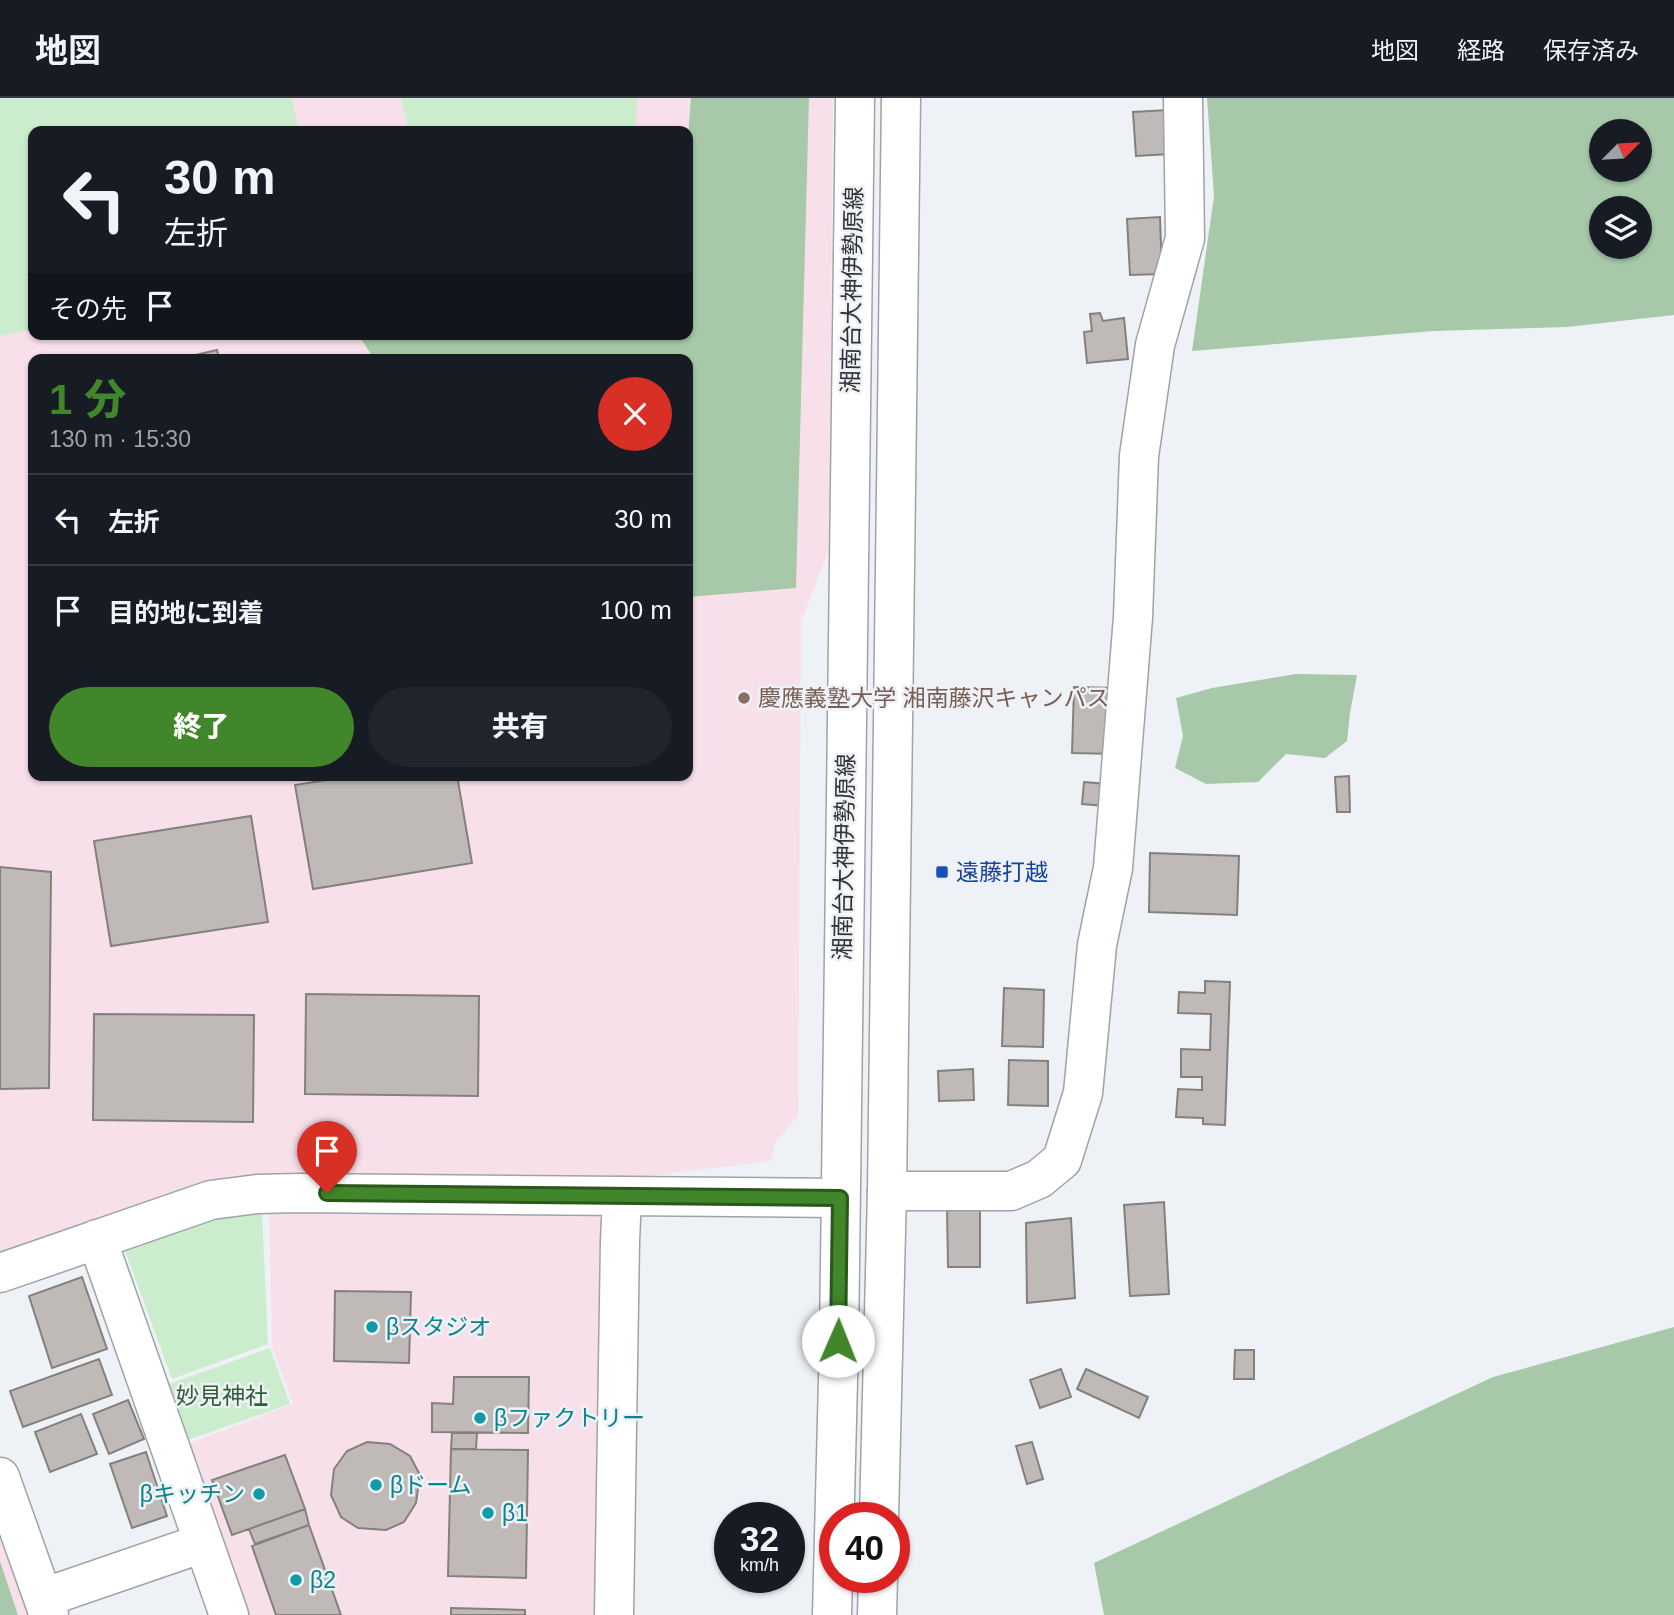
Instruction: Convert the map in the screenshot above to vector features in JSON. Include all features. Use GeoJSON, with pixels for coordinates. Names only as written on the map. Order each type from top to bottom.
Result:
{"type":"FeatureCollection","features":[{"type":"Feature","properties":{"kind":"street","name":"湘南台大神伊勢原線"},"geometry":{"type":"LineString","coordinates":[[832,1615],[855,98]]}},
{"type":"Feature","properties":{"kind":"street","name":"湘南台大神伊勢原線"},"geometry":{"type":"LineString","coordinates":[[879,1502],[887,1191],[901,98]]}},
{"type":"Feature","properties":{"kind":"street"},"geometry":{"type":"LineString","coordinates":[[887,1191],[1011,1191],[1039,1179],[1062,1160],[1083,1093],[1097,945],[1113,869],[1133,617],[1139,456],[1155,345],[1185,238],[1183,98]]}},
{"type":"Feature","properties":{"kind":"street"},"geometry":{"type":"LineString","coordinates":[[0,1273],[211,1200],[257,1194],[300,1192],[840,1198]]}},
{"type":"Feature","properties":{"kind":"street"},"geometry":{"type":"LineString","coordinates":[[614,1615],[622,1196]]}},
{"type":"Feature","properties":{"kind":"street"},"geometry":{"type":"LineString","coordinates":[[97,1239],[229,1615]]}},
{"type":"Feature","properties":{"kind":"street"},"geometry":{"type":"LineString","coordinates":[[0,1477],[46,1606],[203,1543]]}},
{"type":"Feature","properties":{"kind":"street"},"geometry":{"type":"LineString","coordinates":[[877,1615],[878,1593]]}},
{"type":"Feature","properties":{"kind":"shaded area","name":"慶應義塾大学 湘南藤沢キャンパス"},"geometry":{"type":"Polygon","coordinates":[[[0,98],[833,98],[829,549],[801,622],[798,1116],[775,1143],[771,1161],[624,1179],[210,1183],[0,1257],[0,98]]]}},
{"type":"Feature","properties":{"kind":"shaded area"},"geometry":{"type":"Polygon","coordinates":[[[269,1207],[594,1212],[607,1226],[598,1615],[245,1615],[185,1445],[293,1404],[272,1347],[269,1207]]]}},
{"type":"Feature","properties":{"kind":"shaded area"},"geometry":{"type":"Polygon","coordinates":[[[0,1523],[31,1615],[0,1615],[0,1523]]]}},
{"type":"Feature","properties":{"kind":"green space"},"geometry":{"type":"Polygon","coordinates":[[[0,98],[292,98],[298,126],[28,126],[28,330],[0,336],[0,98]]]}},
{"type":"Feature","properties":{"kind":"green space"},"geometry":{"type":"Polygon","coordinates":[[[401,98],[637,98],[636,126],[408,126],[401,98]]]}},
{"type":"Feature","properties":{"kind":"green space"},"geometry":{"type":"Polygon","coordinates":[[[691,98],[809,98],[796,588],[693,597],[693,354],[371,354],[362,340],[693,340],[693,126],[689,126],[691,98]]]}},
{"type":"Feature","properties":{"kind":"green space"},"geometry":{"type":"Polygon","coordinates":[[[1207,98],[1674,98],[1674,315],[1567,327],[1434,331],[1192,351],[1214,196],[1207,98]]]}},
{"type":"Feature","properties":{"kind":"green space"},"geometry":{"type":"Polygon","coordinates":[[[1296,674],[1357,675],[1347,741],[1325,758],[1286,754],[1258,782],[1206,784],[1175,768],[1183,736],[1176,698],[1212,688],[1296,674]]]}},
{"type":"Feature","properties":{"kind":"green space"},"geometry":{"type":"Polygon","coordinates":[[[262,1212],[268,1344],[172,1379],[124,1248],[209,1220],[262,1212]]]}},
{"type":"Feature","properties":{"kind":"green space"},"geometry":{"type":"Polygon","coordinates":[[[1674,1327],[1674,1615],[1104,1615],[1094,1563],[1493,1377],[1674,1327]]]}},
{"type":"Feature","properties":{"kind":"green space","name":"妙見神社"},"geometry":{"type":"Polygon","coordinates":[[[270,1348],[290,1404],[185,1441],[166,1385],[270,1348]]]}},
{"type":"Feature","properties":{"kind":"green space"},"geometry":{"type":"Polygon","coordinates":[[[0,1561],[18,1615],[0,1615],[0,1561]]]}},
{"type":"Feature","properties":{"kind":"building"},"geometry":{"type":"Polygon","coordinates":[[[1167,110],[1170,154],[1136,156],[1133,112],[1167,110]]]}},
{"type":"Feature","properties":{"kind":"building"},"geometry":{"type":"Polygon","coordinates":[[[1160,217],[1162,274],[1130,275],[1127,219],[1160,217]]]}},
{"type":"Feature","properties":{"kind":"building"},"geometry":{"type":"Polygon","coordinates":[[[1100,313],[1103,321],[1124,318],[1128,359],[1087,363],[1084,332],[1092,331],[1090,314],[1100,313]]]}},
{"type":"Feature","properties":{"kind":"building"},"geometry":{"type":"Polygon","coordinates":[[[217,350],[218,354],[200,354],[217,350]]]}},
{"type":"Feature","properties":{"kind":"building"},"geometry":{"type":"Polygon","coordinates":[[[1074,687],[1118,688],[1117,754],[1072,753],[1074,687]]]}},
{"type":"Feature","properties":{"kind":"building"},"geometry":{"type":"Polygon","coordinates":[[[1349,776],[1350,812],[1337,812],[1335,777],[1349,776]]]}},
{"type":"Feature","properties":{"kind":"building"},"geometry":{"type":"Polygon","coordinates":[[[320,781],[458,781],[472,863],[313,889],[295,785],[320,781]]]}},
{"type":"Feature","properties":{"kind":"building"},"geometry":{"type":"Polygon","coordinates":[[[1084,782],[1107,784],[1105,806],[1082,804],[1084,782]]]}},
{"type":"Feature","properties":{"kind":"building"},"geometry":{"type":"Polygon","coordinates":[[[251,816],[268,922],[111,946],[94,841],[251,816]]]}},
{"type":"Feature","properties":{"kind":"building"},"geometry":{"type":"Polygon","coordinates":[[[1150,853],[1239,856],[1237,915],[1149,912],[1150,853]]]}},
{"type":"Feature","properties":{"kind":"building"},"geometry":{"type":"Polygon","coordinates":[[[0,867],[51,872],[49,1088],[0,1089],[0,867]]]}},
{"type":"Feature","properties":{"kind":"building"},"geometry":{"type":"Polygon","coordinates":[[[1205,981],[1230,982],[1225,1125],[1203,1124],[1203,1118],[1176,1117],[1178,1089],[1202,1090],[1202,1077],[1181,1077],[1181,1049],[1210,1050],[1211,1014],[1178,1013],[1179,992],[1205,993],[1205,981]]]}},
{"type":"Feature","properties":{"kind":"building"},"geometry":{"type":"Polygon","coordinates":[[[1004,988],[1044,990],[1043,1047],[1002,1046],[1004,988]]]}},
{"type":"Feature","properties":{"kind":"building"},"geometry":{"type":"Polygon","coordinates":[[[306,994],[479,996],[478,1096],[305,1094],[306,994]]]}},
{"type":"Feature","properties":{"kind":"building"},"geometry":{"type":"Polygon","coordinates":[[[94,1014],[254,1015],[253,1122],[93,1120],[94,1014]]]}},
{"type":"Feature","properties":{"kind":"building"},"geometry":{"type":"Polygon","coordinates":[[[1009,1060],[1048,1061],[1048,1106],[1008,1105],[1009,1060]]]}},
{"type":"Feature","properties":{"kind":"building"},"geometry":{"type":"Polygon","coordinates":[[[973,1069],[974,1100],[939,1101],[938,1071],[973,1069]]]}},
{"type":"Feature","properties":{"kind":"building"},"geometry":{"type":"Polygon","coordinates":[[[1164,1202],[1169,1294],[1130,1296],[1124,1205],[1164,1202]]]}},
{"type":"Feature","properties":{"kind":"building"},"geometry":{"type":"Polygon","coordinates":[[[980,1206],[980,1267],[948,1267],[947,1207],[980,1206]]]}},
{"type":"Feature","properties":{"kind":"building"},"geometry":{"type":"Polygon","coordinates":[[[1071,1218],[1075,1298],[1027,1303],[1026,1223],[1071,1218]]]}},
{"type":"Feature","properties":{"kind":"building"},"geometry":{"type":"Polygon","coordinates":[[[82,1277],[107,1349],[52,1368],[29,1296],[82,1277]]]}},
{"type":"Feature","properties":{"kind":"building","name":"βスタジオ"},"geometry":{"type":"Polygon","coordinates":[[[335,1291],[411,1292],[409,1363],[334,1361],[335,1291]]]}},
{"type":"Feature","properties":{"kind":"building"},"geometry":{"type":"Polygon","coordinates":[[[1235,1350],[1254,1350],[1254,1379],[1234,1379],[1235,1350]]]}},
{"type":"Feature","properties":{"kind":"building"},"geometry":{"type":"Polygon","coordinates":[[[99,1359],[112,1395],[23,1427],[10,1391],[99,1359]]]}},
{"type":"Feature","properties":{"kind":"building"},"geometry":{"type":"Polygon","coordinates":[[[1061,1369],[1071,1397],[1040,1408],[1030,1380],[1061,1369]]]}},
{"type":"Feature","properties":{"kind":"building"},"geometry":{"type":"Polygon","coordinates":[[[1086,1369],[1148,1397],[1139,1418],[1077,1389],[1086,1369]]]}},
{"type":"Feature","properties":{"kind":"building","name":"βファクトリー"},"geometry":{"type":"Polygon","coordinates":[[[454,1377],[529,1377],[528,1433],[432,1432],[432,1403],[453,1404],[454,1377]]]}},
{"type":"Feature","properties":{"kind":"building"},"geometry":{"type":"Polygon","coordinates":[[[128,1400],[144,1439],[109,1454],[93,1414],[128,1400]]]}},
{"type":"Feature","properties":{"kind":"building"},"geometry":{"type":"Polygon","coordinates":[[[81,1414],[97,1454],[50,1472],[35,1432],[81,1414]]]}},
{"type":"Feature","properties":{"kind":"building"},"geometry":{"type":"Polygon","coordinates":[[[452,1433],[477,1433],[476,1449],[451,1449],[452,1433]]]}},
{"type":"Feature","properties":{"kind":"building","name":"βドーム"},"geometry":{"type":"Polygon","coordinates":[[[367,1442],[390,1444],[410,1456],[420,1475],[416,1503],[404,1522],[386,1530],[358,1528],[341,1517],[331,1495],[334,1469],[347,1451],[367,1442]]]}},
{"type":"Feature","properties":{"kind":"building"},"geometry":{"type":"Polygon","coordinates":[[[1032,1442],[1043,1479],[1027,1484],[1016,1446],[1032,1442]]]}},
{"type":"Feature","properties":{"kind":"building","name":"β1"},"geometry":{"type":"Polygon","coordinates":[[[451,1449],[528,1450],[526,1578],[448,1576],[451,1449]]]}},
{"type":"Feature","properties":{"kind":"building"},"geometry":{"type":"Polygon","coordinates":[[[146,1452],[167,1516],[132,1528],[110,1464],[146,1452]]]}},
{"type":"Feature","properties":{"kind":"building","name":"βキッチン"},"geometry":{"type":"Polygon","coordinates":[[[285,1455],[305,1509],[232,1535],[212,1480],[285,1455]]]}},
{"type":"Feature","properties":{"kind":"building"},"geometry":{"type":"Polygon","coordinates":[[[305,1509],[309,1525],[255,1544],[249,1529],[305,1509]]]}},
{"type":"Feature","properties":{"kind":"building","name":"β2"},"geometry":{"type":"Polygon","coordinates":[[[309,1525],[341,1615],[276,1615],[252,1546],[309,1525]]]}},
{"type":"Feature","properties":{"kind":"building"},"geometry":{"type":"Polygon","coordinates":[[[451,1608],[525,1610],[525,1615],[451,1615],[451,1608]]]}},
{"type":"Feature","properties":{"kind":"place","name":"慶應義塾大学 湘南藤沢キャンパス"},"geometry":{"type":"Point","coordinates":[744,698]}},
{"type":"Feature","properties":{"kind":"place","name":"遠藤打越"},"geometry":{"type":"Point","coordinates":[942,872]}},
{"type":"Feature","properties":{"kind":"place","name":"βスタジオ"},"geometry":{"type":"Point","coordinates":[372,1327]}},
{"type":"Feature","properties":{"kind":"place","name":"βファクトリー"},"geometry":{"type":"Point","coordinates":[480,1418]}},
{"type":"Feature","properties":{"kind":"place","name":"βドーム"},"geometry":{"type":"Point","coordinates":[376,1485]}},
{"type":"Feature","properties":{"kind":"place","name":"βキッチン"},"geometry":{"type":"Point","coordinates":[259,1494]}},
{"type":"Feature","properties":{"kind":"place","name":"β1"},"geometry":{"type":"Point","coordinates":[488,1513]}},
{"type":"Feature","properties":{"kind":"place","name":"β2"},"geometry":{"type":"Point","coordinates":[296,1580]}},
{"type":"Feature","properties":{"kind":"route"},"geometry":{"type":"LineString","coordinates":[[327,1193],[840,1198],[838,1341]]}}]}
